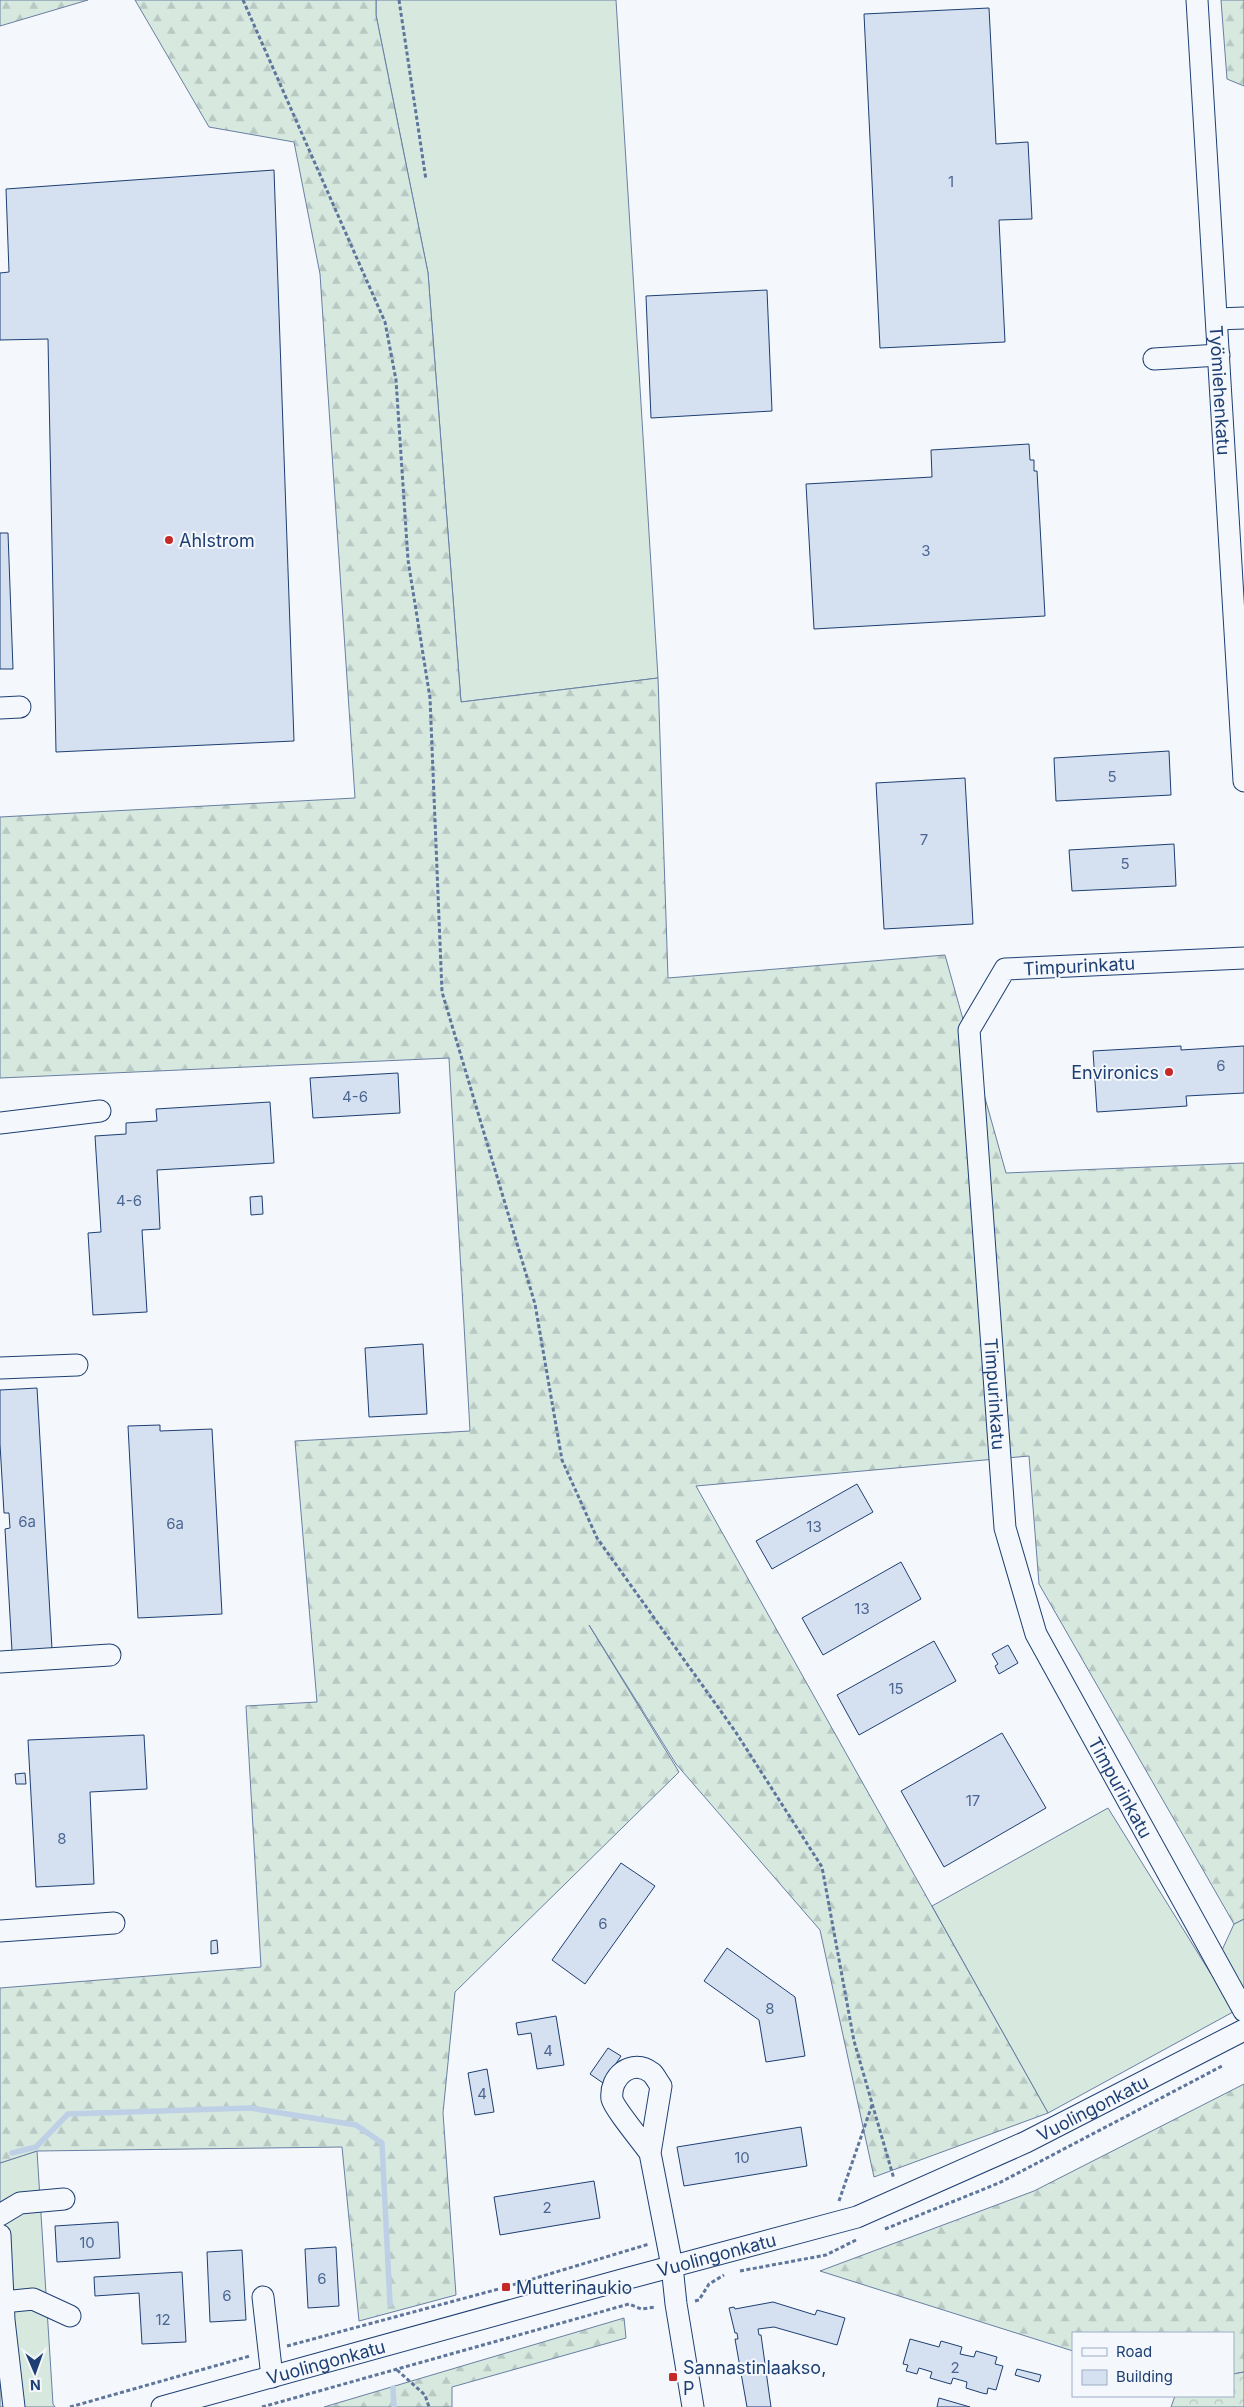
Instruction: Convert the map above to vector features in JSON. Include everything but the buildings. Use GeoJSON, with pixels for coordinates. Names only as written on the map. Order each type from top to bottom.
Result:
{"type":"FeatureCollection","features":[{"type":"Feature","properties":{"kind":"street","name":"Työmiehenkatu"},"geometry":{"type":"LineString","coordinates":[[1198,0],[1244,781]]}},
{"type":"Feature","properties":{"kind":"street"},"geometry":{"type":"LineString","coordinates":[[1216,319],[1244,318]]}},
{"type":"Feature","properties":{"kind":"street"},"geometry":{"type":"LineString","coordinates":[[1154,359],[1218,355]]}},
{"type":"Feature","properties":{"kind":"street","name":"Timpurinkatu"},"geometry":{"type":"LineString","coordinates":[[1244,958],[1005,969],[969,1030],[1006,1528],[1036,1634],[1244,2011]]}},
{"type":"Feature","properties":{"kind":"street"},"geometry":{"type":"LineString","coordinates":[[0,1123],[100,1111]]}},
{"type":"Feature","properties":{"kind":"street"},"geometry":{"type":"LineString","coordinates":[[0,1368],[77,1365]]}},
{"type":"Feature","properties":{"kind":"street"},"geometry":{"type":"LineString","coordinates":[[0,1662],[110,1655]]}},
{"type":"Feature","properties":{"kind":"street"},"geometry":{"type":"LineString","coordinates":[[0,1931],[114,1924]]}},
{"type":"Feature","properties":{"kind":"street","name":"Vuolingonkatu"},"geometry":{"type":"LineString","coordinates":[[162,2407],[672,2266],[857,2217],[1026,2142],[1190,2060],[1244,2030]]}},
{"type":"Feature","properties":{"kind":"street"},"geometry":{"type":"LineString","coordinates":[[650,2153],[672,2266],[676,2304],[693,2407]]}},
{"type":"Feature","properties":{"kind":"street"},"geometry":{"type":"LineString","coordinates":[[0,2215],[20,2203],[64,2199]]}},
{"type":"Feature","properties":{"kind":"street"},"geometry":{"type":"LineString","coordinates":[[0,2235],[2,2314],[14,2407]]}},
{"type":"Feature","properties":{"kind":"street"},"geometry":{"type":"LineString","coordinates":[[263,2297],[272,2377]]}},
{"type":"Feature","properties":{"kind":"street"},"geometry":{"type":"LineString","coordinates":[[2,2314],[33,2299],[70,2316]]}},
{"type":"Feature","properties":{"kind":"path"},"geometry":{"type":"LineString","coordinates":[[243,0],[385,322],[396,380],[408,560],[430,698],[442,992],[535,1304],[562,1460],[597,1538],[735,1731],[822,1867],[854,2041],[899,2198],[911,2218]]}},
{"type":"Feature","properties":{"kind":"path"},"geometry":{"type":"LineString","coordinates":[[399,0],[426,180]]}},
{"type":"Feature","properties":{"kind":"path"},"geometry":{"type":"LineString","coordinates":[[831,2225],[873,2105]]}},
{"type":"Feature","properties":{"kind":"path"},"geometry":{"type":"LineString","coordinates":[[70,2407],[506,2287],[667,2239]]}},
{"type":"Feature","properties":{"kind":"path"},"geometry":{"type":"LineString","coordinates":[[396,2370],[425,2395],[429,2407]]}},
{"type":"Feature","properties":{"kind":"green space"},"geometry":{"type":"Polygon","coordinates":[[[0,0],[88,0],[0,26],[0,0]]]}},
{"type":"Feature","properties":{"kind":"green space"},"geometry":{"type":"Polygon","coordinates":[[[135,0],[376,0],[376,15],[428,273],[461,702],[658,678],[668,978],[945,955],[1006,1173],[1244,1163],[1244,1919],[1234,1924],[1039,1584],[1029,1456],[696,1486],[1048,2113],[874,2177],[820,1930],[676,1764],[589,1625],[679,1772],[455,1992],[443,2113],[456,2295],[359,2321],[342,2147],[37,2151],[0,2163],[0,1988],[261,1967],[246,1706],[317,1702],[295,1441],[470,1431],[449,1058],[0,1078],[0,817],[355,798],[320,274],[294,142],[209,127],[135,0]]]}},
{"type":"Feature","properties":{"kind":"green space"},"geometry":{"type":"Polygon","coordinates":[[[376,0],[616,0],[658,678],[461,702],[428,273],[376,15],[376,0]]]}},
{"type":"Feature","properties":{"kind":"green space"},"geometry":{"type":"Polygon","coordinates":[[[1221,0],[1244,0],[1244,86],[1227,79],[1221,0]]]}},
{"type":"Feature","properties":{"kind":"green space"},"geometry":{"type":"Polygon","coordinates":[[[1108,1808],[1211,1974],[1234,1924],[1244,1919],[1244,2006],[1048,2113],[932,1906],[1108,1808]]]}},
{"type":"Feature","properties":{"kind":"green space"},"geometry":{"type":"Polygon","coordinates":[[[1244,2084],[1244,2372],[1234,2374],[1234,2332],[1072,2332],[1072,2351],[820,2271],[1034,2191],[1244,2084]]]}},
{"type":"Feature","properties":{"kind":"green space"},"geometry":{"type":"Polygon","coordinates":[[[37,2151],[53,2404],[55,2407],[0,2407],[0,2163],[37,2151]]]}},
{"type":"Feature","properties":{"kind":"green space"},"geometry":{"type":"Polygon","coordinates":[[[624,2318],[626,2338],[452,2387],[452,2407],[324,2407],[624,2318]]]}},
{"type":"Feature","properties":{"kind":"green space"},"geometry":{"type":"Polygon","coordinates":[[[1244,2372],[1244,2407],[1171,2407],[1175,2397],[1234,2397],[1234,2374],[1244,2372]]]}},
{"type":"Feature","properties":{"kind":"waterway"},"geometry":{"type":"LineString","coordinates":[[12,2153],[36,2147],[68,2114],[250,2108],[356,2125],[382,2143],[390,2304]]}},
{"type":"Feature","properties":{"kind":"waterway"},"geometry":{"type":"LineString","coordinates":[[393,2388],[394,2407]]}},
{"type":"Feature","properties":{"kind":"place","name":"Ahlstrom"},"geometry":{"type":"Point","coordinates":[169,540]}},
{"type":"Feature","properties":{"kind":"place","name":"Environics"},"geometry":{"type":"Point","coordinates":[1169,1072]}},
{"type":"Feature","properties":{"kind":"place","name":"Mutterinaukio"},"geometry":{"type":"Point","coordinates":[506,2287]}},
{"type":"Feature","properties":{"kind":"place","name":"Sannastinlaakso, P"},"geometry":{"type":"Point","coordinates":[673,2377]}}]}
